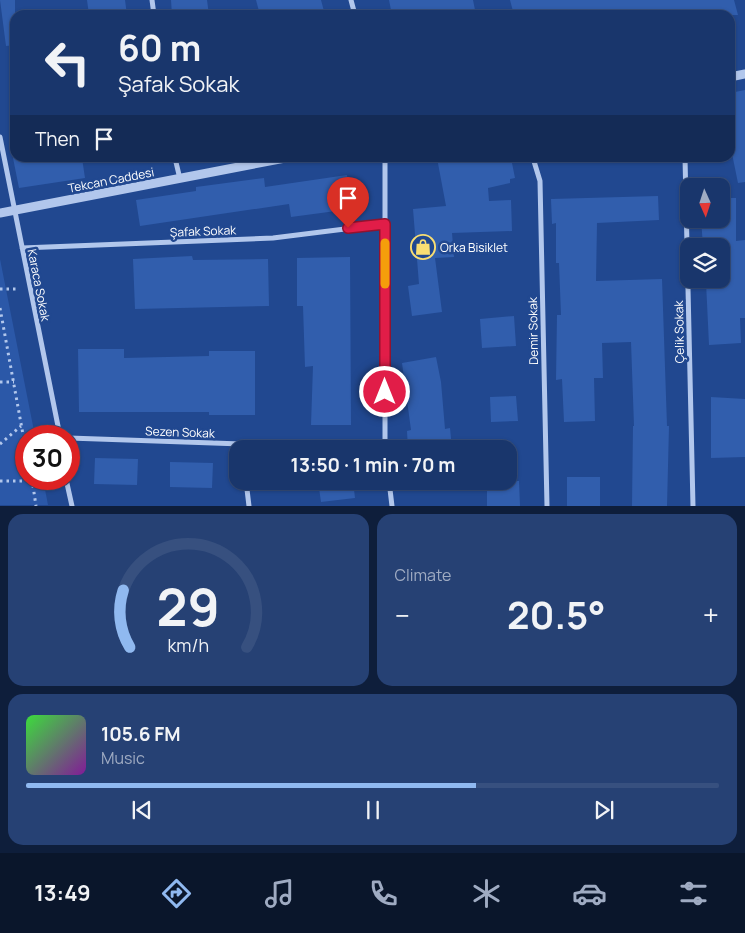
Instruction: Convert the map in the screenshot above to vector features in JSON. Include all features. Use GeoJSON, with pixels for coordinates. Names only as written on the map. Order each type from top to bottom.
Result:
{"type":"FeatureCollection","features":[{"type":"Feature","properties":{"kind":"street","name":"Karaca Sokak"},"geometry":{"type":"LineString","coordinates":[[0,137],[58,425]]}},
{"type":"Feature","properties":{"kind":"street"},"geometry":{"type":"LineString","coordinates":[[176,162],[180,179]]}},
{"type":"Feature","properties":{"kind":"street","name":"Tekcan Caddesi"},"geometry":{"type":"LineString","coordinates":[[0,214],[265,162]]}},
{"type":"Feature","properties":{"kind":"street"},"geometry":{"type":"LineString","coordinates":[[385,162],[386,440]]}},
{"type":"Feature","properties":{"kind":"street","name":"Demir Sokak"},"geometry":{"type":"LineString","coordinates":[[534,162],[540,181],[547,506]]}},
{"type":"Feature","properties":{"kind":"street","name":"Çelik Sokak"},"geometry":{"type":"LineString","coordinates":[[685,162],[693,506]]}},
{"type":"Feature","properties":{"kind":"street","name":"Şafak Sokak"},"geometry":{"type":"LineString","coordinates":[[22,248],[273,238],[385,224]]}},
{"type":"Feature","properties":{"kind":"street","name":"Sezen Sokak"},"geometry":{"type":"LineString","coordinates":[[80,439],[229,445]]}},
{"type":"Feature","properties":{"kind":"street"},"geometry":{"type":"LineString","coordinates":[[69,490],[72,506]]}},
{"type":"Feature","properties":{"kind":"street"},"geometry":{"type":"LineString","coordinates":[[247,490],[249,506]]}},
{"type":"Feature","properties":{"kind":"street"},"geometry":{"type":"LineString","coordinates":[[390,490],[392,506]]}},
{"type":"Feature","properties":{"kind":"path"},"geometry":{"type":"LineString","coordinates":[[0,289],[30,289]]}},
{"type":"Feature","properties":{"kind":"path"},"geometry":{"type":"LineString","coordinates":[[0,308],[22,425]]}},
{"type":"Feature","properties":{"kind":"path"},"geometry":{"type":"LineString","coordinates":[[0,382],[14,382]]}},
{"type":"Feature","properties":{"kind":"path"},"geometry":{"type":"LineString","coordinates":[[0,443],[15,431]]}},
{"type":"Feature","properties":{"kind":"path"},"geometry":{"type":"LineString","coordinates":[[0,481],[15,481]]}},
{"type":"Feature","properties":{"kind":"path"},"geometry":{"type":"LineString","coordinates":[[34,490],[36,506]]}},
{"type":"Feature","properties":{"kind":"shaded area"},"geometry":{"type":"Polygon","coordinates":[[[0,259],[33,425],[15,425],[15,490],[45,490],[48,505],[0,505],[0,259]]]}},
{"type":"Feature","properties":{"kind":"building"},"geometry":{"type":"Polygon","coordinates":[[[0,0],[15,0],[15,10],[10,10],[10,46],[6,46],[0,0]]]}},
{"type":"Feature","properties":{"kind":"building"},"geometry":{"type":"Polygon","coordinates":[[[87,0],[125,0],[126,10],[88,10],[87,0]]]}},
{"type":"Feature","properties":{"kind":"building"},"geometry":{"type":"Polygon","coordinates":[[[171,0],[207,0],[208,10],[172,10],[171,0]]]}},
{"type":"Feature","properties":{"kind":"building"},"geometry":{"type":"Polygon","coordinates":[[[256,0],[321,0],[324,10],[259,10],[256,0]]]}},
{"type":"Feature","properties":{"kind":"building"},"geometry":{"type":"Polygon","coordinates":[[[389,0],[473,0],[475,10],[391,10],[389,0]]]}},
{"type":"Feature","properties":{"kind":"building"},"geometry":{"type":"Polygon","coordinates":[[[510,0],[734,0],[738,15],[735,15],[735,10],[513,10],[510,0]]]}},
{"type":"Feature","properties":{"kind":"building"},"geometry":{"type":"Polygon","coordinates":[[[745,90],[745,182],[738,183],[734,162],[735,92],[745,90]]]}},
{"type":"Feature","properties":{"kind":"building"},"geometry":{"type":"Polygon","coordinates":[[[14,162],[83,162],[85,178],[19,188],[14,162]]]}},
{"type":"Feature","properties":{"kind":"building"},"geometry":{"type":"Polygon","coordinates":[[[438,162],[512,162],[515,178],[510,179],[510,183],[488,188],[489,201],[511,200],[512,231],[452,233],[454,257],[435,258],[442,312],[412,316],[408,286],[419,284],[413,209],[446,206],[438,162]]]}},
{"type":"Feature","properties":{"kind":"building"},"geometry":{"type":"Polygon","coordinates":[[[347,175],[351,209],[291,217],[289,204],[140,226],[136,200],[196,191],[196,187],[264,178],[265,187],[347,175]]]}},
{"type":"Feature","properties":{"kind":"building"},"geometry":{"type":"Polygon","coordinates":[[[658,196],[659,220],[597,223],[596,281],[662,279],[667,426],[669,426],[667,506],[632,506],[634,426],[631,342],[602,343],[603,378],[594,378],[595,421],[564,422],[562,379],[556,380],[557,315],[561,315],[559,263],[556,263],[556,223],[552,224],[551,199],[658,196]]]}},
{"type":"Feature","properties":{"kind":"building"},"geometry":{"type":"Polygon","coordinates":[[[730,198],[736,198],[736,241],[745,240],[745,318],[740,318],[741,343],[709,345],[706,288],[730,288],[730,238],[702,238],[702,228],[730,228],[730,198]]]}},
{"type":"Feature","properties":{"kind":"building"},"geometry":{"type":"Polygon","coordinates":[[[192,256],[193,260],[268,259],[269,306],[135,309],[133,259],[192,256]]]}},
{"type":"Feature","properties":{"kind":"building"},"geometry":{"type":"Polygon","coordinates":[[[350,257],[351,425],[311,425],[313,366],[305,367],[303,306],[297,306],[297,258],[350,257]]]}},
{"type":"Feature","properties":{"kind":"building"},"geometry":{"type":"Polygon","coordinates":[[[514,316],[516,346],[482,348],[480,319],[514,316]]]}},
{"type":"Feature","properties":{"kind":"building"},"geometry":{"type":"Polygon","coordinates":[[[78,349],[124,349],[124,358],[209,356],[209,351],[255,351],[255,415],[209,415],[209,412],[79,412],[78,349]]]}},
{"type":"Feature","properties":{"kind":"building"},"geometry":{"type":"Polygon","coordinates":[[[436,357],[441,382],[445,429],[450,428],[451,440],[408,440],[407,431],[411,430],[402,363],[436,357]]]}},
{"type":"Feature","properties":{"kind":"building"},"geometry":{"type":"Polygon","coordinates":[[[516,396],[518,421],[491,422],[490,397],[516,396]]]}},
{"type":"Feature","properties":{"kind":"building"},"geometry":{"type":"Polygon","coordinates":[[[711,397],[745,399],[745,457],[711,458],[711,397]]]}},
{"type":"Feature","properties":{"kind":"building"},"geometry":{"type":"Polygon","coordinates":[[[95,458],[138,459],[137,485],[94,484],[95,458]]]}},
{"type":"Feature","properties":{"kind":"building"},"geometry":{"type":"Polygon","coordinates":[[[170,462],[213,463],[212,488],[170,487],[170,462]]]}},
{"type":"Feature","properties":{"kind":"building"},"geometry":{"type":"Polygon","coordinates":[[[567,477],[600,477],[600,506],[567,506],[567,477]]]}},
{"type":"Feature","properties":{"kind":"building"},"geometry":{"type":"Polygon","coordinates":[[[517,481],[519,481],[520,506],[487,506],[487,490],[517,490],[517,481]]]}},
{"type":"Feature","properties":{"kind":"building"},"geometry":{"type":"Polygon","coordinates":[[[319,490],[354,490],[355,498],[321,502],[319,490]]]}},
{"type":"Feature","properties":{"kind":"slow traffic"},"geometry":{"type":"LineString","coordinates":[[385,243],[385,284]]}},
{"type":"Feature","properties":{"kind":"place","name":"Orka Bisiklet"},"geometry":{"type":"Point","coordinates":[423,247]}},
{"type":"Feature","properties":{"kind":"route"},"geometry":{"type":"LineString","coordinates":[[348,228],[385,224],[385,392]]}}]}
